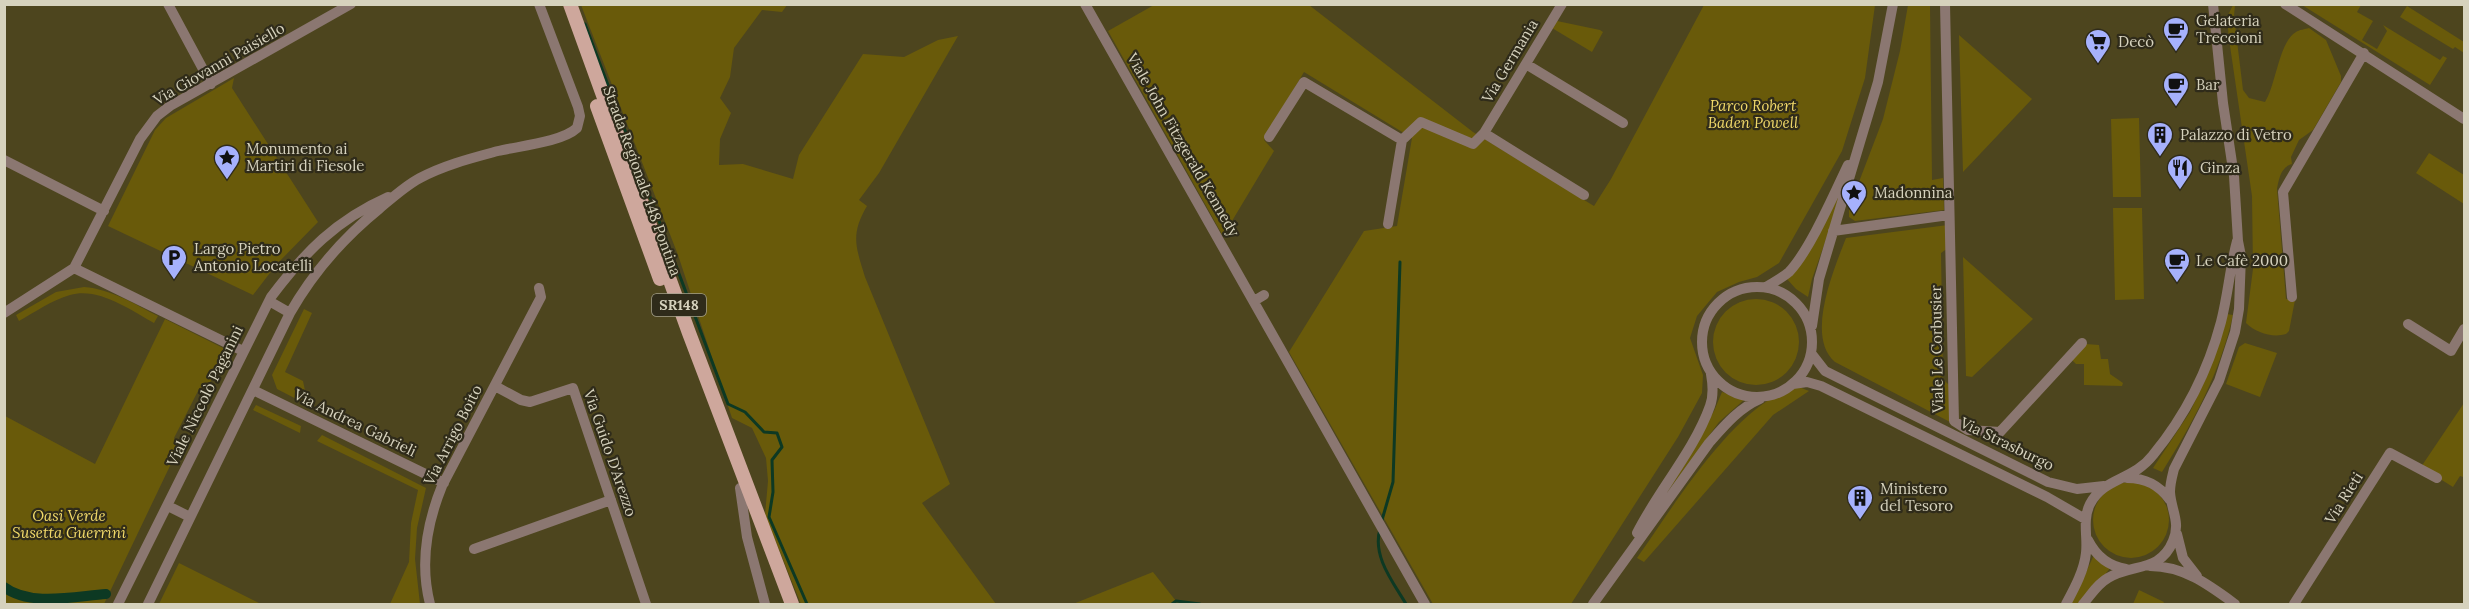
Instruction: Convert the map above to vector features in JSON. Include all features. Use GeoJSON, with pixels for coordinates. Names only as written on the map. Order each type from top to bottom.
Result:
{"type":"FeatureCollection","features":[{"type":"Feature","properties":{"kind":"main road","name":"Strada Regionale 148 Pontina"},"geometry":{"type":"LineString","coordinates":[[562,4],[630,200],[783,604]]}},
{"type":"Feature","properties":{"kind":"main road","name":"Strada Regionale 148 Pontina"},"geometry":{"type":"LineString","coordinates":[[574,8],[689,333],[792,604]]}},
{"type":"Feature","properties":{"kind":"street"},"geometry":{"type":"LineString","coordinates":[[168,4],[211,84]]}},
{"type":"Feature","properties":{"kind":"street","name":"Via Giovanni Paisiello"},"geometry":{"type":"LineString","coordinates":[[74,268],[140,139],[158,116],[170,106],[351,4]]}},
{"type":"Feature","properties":{"kind":"street","name":"Viale Niccolò Paganini"},"geometry":{"type":"LineString","coordinates":[[118,604],[269,301],[298,262],[329,231],[355,213],[402,190],[424,176],[456,164],[563,136],[577,128],[580,116],[578,107],[539,4]]}},
{"type":"Feature","properties":{"kind":"street","name":"Viale John Fitzgerald Kennedy"},"geometry":{"type":"LineString","coordinates":[[1085,4],[1425,604]]}},
{"type":"Feature","properties":{"kind":"street","name":"Via Germania"},"geometry":{"type":"LineString","coordinates":[[1484,134],[1562,4]]}},
{"type":"Feature","properties":{"kind":"street"},"geometry":{"type":"LineString","coordinates":[[1593,604],[1709,443],[1731,419],[1750,403],[1780,392],[1793,384],[1805,370],[1811,353],[1819,279],[1864,133],[1890,29],[1893,4]]}},
{"type":"Feature","properties":{"kind":"street","name":"Viale Le Corbusier"},"geometry":{"type":"LineString","coordinates":[[1945,4],[1954,421],[1968,430],[2000,432],[2082,343]]}},
{"type":"Feature","properties":{"kind":"street"},"geometry":{"type":"LineString","coordinates":[[2202,580],[2183,558],[2178,547],[2175,510],[2170,494],[2174,469],[2219,381],[2235,332],[2241,282],[2234,176],[2223,104],[2213,4]]}},
{"type":"Feature","properties":{"kind":"street"},"geometry":{"type":"LineString","coordinates":[[2285,4],[2464,119]]}},
{"type":"Feature","properties":{"kind":"street"},"geometry":{"type":"LineString","coordinates":[[2292,297],[2283,192],[2364,53]]}},
{"type":"Feature","properties":{"kind":"street"},"geometry":{"type":"LineString","coordinates":[[1526,64],[1623,123]]}},
{"type":"Feature","properties":{"kind":"street"},"geometry":{"type":"LineString","coordinates":[[1269,137],[1304,81],[1402,140]]}},
{"type":"Feature","properties":{"kind":"street"},"geometry":{"type":"LineString","coordinates":[[1388,224],[1402,140],[1421,122],[1473,144],[1484,134],[1584,195]]}},
{"type":"Feature","properties":{"kind":"street"},"geometry":{"type":"LineString","coordinates":[[1766,287],[1781,278],[1797,261],[1833,197],[1864,133]]}},
{"type":"Feature","properties":{"kind":"street"},"geometry":{"type":"LineString","coordinates":[[4,160],[104,211]]}},
{"type":"Feature","properties":{"kind":"street","name":"Viale Niccolò Paganini"},"geometry":{"type":"LineString","coordinates":[[148,604],[290,313],[309,281],[330,254],[354,230],[402,190]]}},
{"type":"Feature","properties":{"kind":"street"},"geometry":{"type":"LineString","coordinates":[[1833,231],[1949,215]]}},
{"type":"Feature","properties":{"kind":"street"},"geometry":{"type":"LineString","coordinates":[[2066,604],[2086,556],[2085,519],[2091,501],[2104,486],[2144,466],[2194,396],[2221,322],[2238,241]]}},
{"type":"Feature","properties":{"kind":"street"},"geometry":{"type":"LineString","coordinates":[[4,313],[74,268],[243,351]]}},
{"type":"Feature","properties":{"kind":"street"},"geometry":{"type":"LineString","coordinates":[[1766,396],[1750,397],[1736,393],[1722,385],[1712,374],[1704,357],[1702,339],[1706,321],[1715,305],[1730,293],[1747,287],[1766,287],[1782,292],[1796,302],[1806,316],[1812,332]]}},
{"type":"Feature","properties":{"kind":"street","name":"Via Arrigo Boito"},"geometry":{"type":"LineString","coordinates":[[430,604],[426,564],[428,530],[434,506],[541,297],[539,288]]}},
{"type":"Feature","properties":{"kind":"street"},"geometry":{"type":"LineString","coordinates":[[1254,301],[1264,295]]}},
{"type":"Feature","properties":{"kind":"street"},"geometry":{"type":"LineString","coordinates":[[269,301],[290,313]]}},
{"type":"Feature","properties":{"kind":"street"},"geometry":{"type":"LineString","coordinates":[[2408,324],[2451,351],[2464,329]]}},
{"type":"Feature","properties":{"kind":"street","name":"Via Strasburgo"},"geometry":{"type":"LineString","coordinates":[[1811,353],[1825,371],[2048,482],[2078,489],[2104,486]]}},
{"type":"Feature","properties":{"kind":"street"},"geometry":{"type":"LineString","coordinates":[[1621,563],[1647,514],[1700,428],[1710,405],[1713,388],[1712,374]]}},
{"type":"Feature","properties":{"kind":"street","name":"Via Strasburgo"},"geometry":{"type":"LineString","coordinates":[[1793,384],[1807,382],[1821,386],[2047,497],[2085,519]]}},
{"type":"Feature","properties":{"kind":"street","name":"Via Guido D'Arezzo"},"geometry":{"type":"LineString","coordinates":[[495,386],[521,400],[530,402],[573,388],[646,604]]}},
{"type":"Feature","properties":{"kind":"street","name":"Via Andrea Gabrieli"},"geometry":{"type":"LineString","coordinates":[[253,390],[444,483]]}},
{"type":"Feature","properties":{"kind":"street","name":"Via Rieti"},"geometry":{"type":"LineString","coordinates":[[2294,604],[2390,453],[2437,478]]}},
{"type":"Feature","properties":{"kind":"street"},"geometry":{"type":"LineString","coordinates":[[2124,478],[2137,478],[2155,485],[2169,498],[2175,510]]}},
{"type":"Feature","properties":{"kind":"street"},"geometry":{"type":"LineString","coordinates":[[740,488],[747,537],[765,604]]}},
{"type":"Feature","properties":{"kind":"street"},"geometry":{"type":"LineString","coordinates":[[474,549],[611,500]]}},
{"type":"Feature","properties":{"kind":"street"},"geometry":{"type":"LineString","coordinates":[[168,506],[190,517]]}},
{"type":"Feature","properties":{"kind":"street"},"geometry":{"type":"LineString","coordinates":[[2148,567],[2167,552],[2176,531]]}},
{"type":"Feature","properties":{"kind":"street"},"geometry":{"type":"LineString","coordinates":[[2087,537],[2094,551],[2104,561],[2118,568],[2132,570]]}},
{"type":"Feature","properties":{"kind":"street"},"geometry":{"type":"LineString","coordinates":[[2083,604],[2106,579],[2132,570],[2162,566],[2182,571],[2202,580],[2235,604]]}},
{"type":"Feature","properties":{"kind":"green space"},"geometry":{"type":"Polygon","coordinates":[[[581,5],[787,5],[782,12],[762,10],[734,48],[730,77],[720,98],[731,113],[720,139],[719,165],[743,164],[793,179],[799,155],[863,54],[904,57],[938,40],[958,36],[879,173],[859,200],[867,206],[858,225],[856,241],[865,277],[950,484],[922,503],[996,604],[801,604],[765,515],[768,481],[766,458],[752,428],[732,418],[678,255],[581,5]]]}},
{"type":"Feature","properties":{"kind":"green space","name":"Parco Robert Baden Powell"},"geometry":{"type":"Polygon","coordinates":[[[1154,5],[1309,5],[1473,132],[1594,206],[1611,179],[1704,5],[1875,5],[1865,78],[1842,151],[1779,263],[1757,277],[1717,292],[1697,316],[1690,338],[1703,375],[1702,393],[1678,437],[1571,604],[1433,604],[1289,352],[1364,231],[1397,226],[1412,138],[1304,72],[1264,140],[1274,151],[1223,236],[1108,31],[1154,5]]]}},
{"type":"Feature","properties":{"kind":"green space"},"geometry":{"type":"Polygon","coordinates":[[[1908,5],[1930,5],[1932,180],[1943,178],[1944,210],[1855,221],[1849,217],[1849,208],[1883,119],[1900,51],[1908,5]]]}},
{"type":"Feature","properties":{"kind":"green space"},"geometry":{"type":"Polygon","coordinates":[[[2235,5],[2234,16],[2243,90],[2249,98],[2265,102],[2290,37],[2304,29],[2309,28],[2326,40],[2341,76],[2341,82],[2313,130],[2299,140],[2291,157],[2292,164],[2283,170],[2277,189],[2286,299],[2295,300],[2289,331],[2281,335],[2265,334],[2246,323],[2253,269],[2252,196],[2229,39],[2227,17],[2235,5]]]}},
{"type":"Feature","properties":{"kind":"green space"},"geometry":{"type":"Polygon","coordinates":[[[2302,5],[2361,5],[2357,12],[2373,21],[2362,40],[2377,49],[2387,31],[2383,25],[2440,60],[2443,56],[2447,58],[2430,85],[2302,5]]]}},
{"type":"Feature","properties":{"kind":"green space"},"geometry":{"type":"Polygon","coordinates":[[[2407,6],[2464,42],[2464,53],[2455,47],[2453,49],[2400,17],[2407,6]]]}},
{"type":"Feature","properties":{"kind":"green space"},"geometry":{"type":"Polygon","coordinates":[[[1557,21],[1603,32],[1592,52],[1552,28],[1557,21]]]}},
{"type":"Feature","properties":{"kind":"green space"},"geometry":{"type":"Polygon","coordinates":[[[1959,35],[2032,99],[1963,172],[1959,35]]]}},
{"type":"Feature","properties":{"kind":"green space"},"geometry":{"type":"Polygon","coordinates":[[[234,78],[232,88],[318,222],[276,265],[253,295],[108,226],[155,130],[166,118],[234,78]]]}},
{"type":"Feature","properties":{"kind":"green space"},"geometry":{"type":"Polygon","coordinates":[[[2139,118],[2141,197],[2113,197],[2111,119],[2139,118]]]}},
{"type":"Feature","properties":{"kind":"green space"},"geometry":{"type":"Polygon","coordinates":[[[2429,153],[2464,175],[2464,204],[2416,173],[2429,153]]]}},
{"type":"Feature","properties":{"kind":"green space"},"geometry":{"type":"Polygon","coordinates":[[[1837,196],[1841,197],[1812,279],[1808,297],[1787,279],[1837,196]]]}},
{"type":"Feature","properties":{"kind":"green space"},"geometry":{"type":"Polygon","coordinates":[[[2113,208],[2142,208],[2144,299],[2115,300],[2113,208]]]}},
{"type":"Feature","properties":{"kind":"green space"},"geometry":{"type":"Polygon","coordinates":[[[1948,225],[1948,248],[1941,253],[1943,379],[1949,385],[1950,422],[1835,362],[1826,351],[1822,336],[1822,320],[1829,284],[1846,238],[1948,225]]]}},
{"type":"Feature","properties":{"kind":"green space"},"geometry":{"type":"Polygon","coordinates":[[[1963,257],[2033,319],[1972,377],[1966,376],[1963,257]]]}},
{"type":"Feature","properties":{"kind":"green space"},"geometry":{"type":"Polygon","coordinates":[[[84,287],[113,294],[158,316],[154,323],[114,301],[81,293],[57,300],[19,321],[16,315],[56,292],[84,287]]]}},
{"type":"Feature","properties":{"kind":"green space"},"geometry":{"type":"Polygon","coordinates":[[[1756,299],[1780,306],[1792,318],[1799,342],[1792,366],[1780,378],[1756,385],[1732,378],[1720,366],[1713,342],[1720,318],[1732,306],[1756,299]]]}},
{"type":"Feature","properties":{"kind":"green space"},"geometry":{"type":"Polygon","coordinates":[[[304,309],[312,313],[285,372],[303,381],[308,405],[277,389],[272,375],[304,309]]]}},
{"type":"Feature","properties":{"kind":"green space"},"geometry":{"type":"Polygon","coordinates":[[[2227,314],[2233,315],[2221,357],[2204,397],[2162,472],[2153,468],[2190,412],[2207,376],[2227,314]]]}},
{"type":"Feature","properties":{"kind":"green space","name":"Oasi Verde Susetta Guerrini"},"geometry":{"type":"Polygon","coordinates":[[[165,319],[227,350],[208,386],[199,389],[174,438],[179,447],[104,604],[5,604],[5,416],[95,464],[165,319]]]}},
{"type":"Feature","properties":{"kind":"green space"},"geometry":{"type":"Polygon","coordinates":[[[2245,343],[2277,353],[2260,397],[2226,384],[2239,347],[2245,343]]]}},
{"type":"Feature","properties":{"kind":"green space"},"geometry":{"type":"Polygon","coordinates":[[[2086,344],[2099,345],[2101,359],[2108,359],[2110,374],[2123,383],[2122,386],[2084,385],[2084,364],[2076,364],[2072,360],[2086,344]]]}},
{"type":"Feature","properties":{"kind":"green space"},"geometry":{"type":"Polygon","coordinates":[[[1799,387],[1809,391],[1773,415],[1644,562],[1637,558],[1708,458],[1730,433],[1753,411],[1776,395],[1799,387]]]}},
{"type":"Feature","properties":{"kind":"green space"},"geometry":{"type":"Polygon","coordinates":[[[1722,392],[1745,399],[1719,422],[1654,510],[1714,411],[1722,392]]]}},
{"type":"Feature","properties":{"kind":"green space"},"geometry":{"type":"Polygon","coordinates":[[[2464,403],[2464,475],[2460,476],[2453,487],[2421,467],[2464,403]]]}},
{"type":"Feature","properties":{"kind":"green space"},"geometry":{"type":"Polygon","coordinates":[[[256,405],[301,426],[300,433],[253,410],[256,405]]]}},
{"type":"Feature","properties":{"kind":"green space"},"geometry":{"type":"Polygon","coordinates":[[[322,435],[426,488],[417,528],[415,559],[420,604],[390,604],[409,562],[411,523],[418,490],[317,441],[322,435]]]}},
{"type":"Feature","properties":{"kind":"green space"},"geometry":{"type":"Polygon","coordinates":[[[2131,482],[2146,485],[2158,493],[2166,505],[2169,520],[2166,535],[2158,547],[2146,555],[2131,558],[2116,555],[2104,547],[2096,535],[2093,520],[2096,505],[2104,493],[2116,485],[2131,482]]]}},
{"type":"Feature","properties":{"kind":"green space"},"geometry":{"type":"Polygon","coordinates":[[[2094,555],[2111,567],[2081,604],[2071,604],[2094,555]]]}},
{"type":"Feature","properties":{"kind":"green space"},"geometry":{"type":"Polygon","coordinates":[[[179,563],[261,604],[159,604],[179,563]]]}},
{"type":"Feature","properties":{"kind":"green space"},"geometry":{"type":"Polygon","coordinates":[[[1153,572],[1176,601],[1200,604],[1073,604],[1153,572]]]}},
{"type":"Feature","properties":{"kind":"green space"},"geometry":{"type":"Polygon","coordinates":[[[2139,590],[2164,602],[2163,604],[2133,604],[2139,590]]]}},
{"type":"Feature","properties":{"kind":"waterway"},"geometry":{"type":"LineString","coordinates":[[585,24],[728,404],[745,412],[764,432],[777,433],[782,447],[772,460],[773,492],[769,517],[807,604]]}},
{"type":"Feature","properties":{"kind":"waterway"},"geometry":{"type":"LineString","coordinates":[[1382,520],[1393,482],[1400,262]]}},
{"type":"Feature","properties":{"kind":"waterway"},"geometry":{"type":"LineString","coordinates":[[1380,529],[1378,539],[1381,559],[1406,604]]}},
{"type":"Feature","properties":{"kind":"waterway"},"geometry":{"type":"LineString","coordinates":[[4,587],[15,593],[40,599],[106,594]]}},
{"type":"Feature","properties":{"kind":"waterway"},"geometry":{"type":"LineString","coordinates":[[1172,604],[1176,601],[1200,604]]}},
{"type":"Feature","properties":{"kind":"place","name":"Gelateria Treccioni"},"geometry":{"type":"Point","coordinates":[2176,53]}},
{"type":"Feature","properties":{"kind":"place","name":"Decò"},"geometry":{"type":"Point","coordinates":[2098,65]}},
{"type":"Feature","properties":{"kind":"place","name":"Bar"},"geometry":{"type":"Point","coordinates":[2176,108]}},
{"type":"Feature","properties":{"kind":"place","name":"Palazzo di Vetro"},"geometry":{"type":"Point","coordinates":[2160,158]}},
{"type":"Feature","properties":{"kind":"place","name":"Monumento ai Martiri di Fiesole"},"geometry":{"type":"Point","coordinates":[227,181]}},
{"type":"Feature","properties":{"kind":"place","name":"Ginza"},"geometry":{"type":"Point","coordinates":[2180,191]}},
{"type":"Feature","properties":{"kind":"place","name":"Madonnina"},"geometry":{"type":"Point","coordinates":[1854,216]}},
{"type":"Feature","properties":{"kind":"place","name":"Largo Pietro Antonio Locatelli"},"geometry":{"type":"Point","coordinates":[174,281]}},
{"type":"Feature","properties":{"kind":"place","name":"Le Cafè 2000"},"geometry":{"type":"Point","coordinates":[2177,284]}},
{"type":"Feature","properties":{"kind":"place","name":"Ministero del Tesoro"},"geometry":{"type":"Point","coordinates":[1860,521]}}]}
